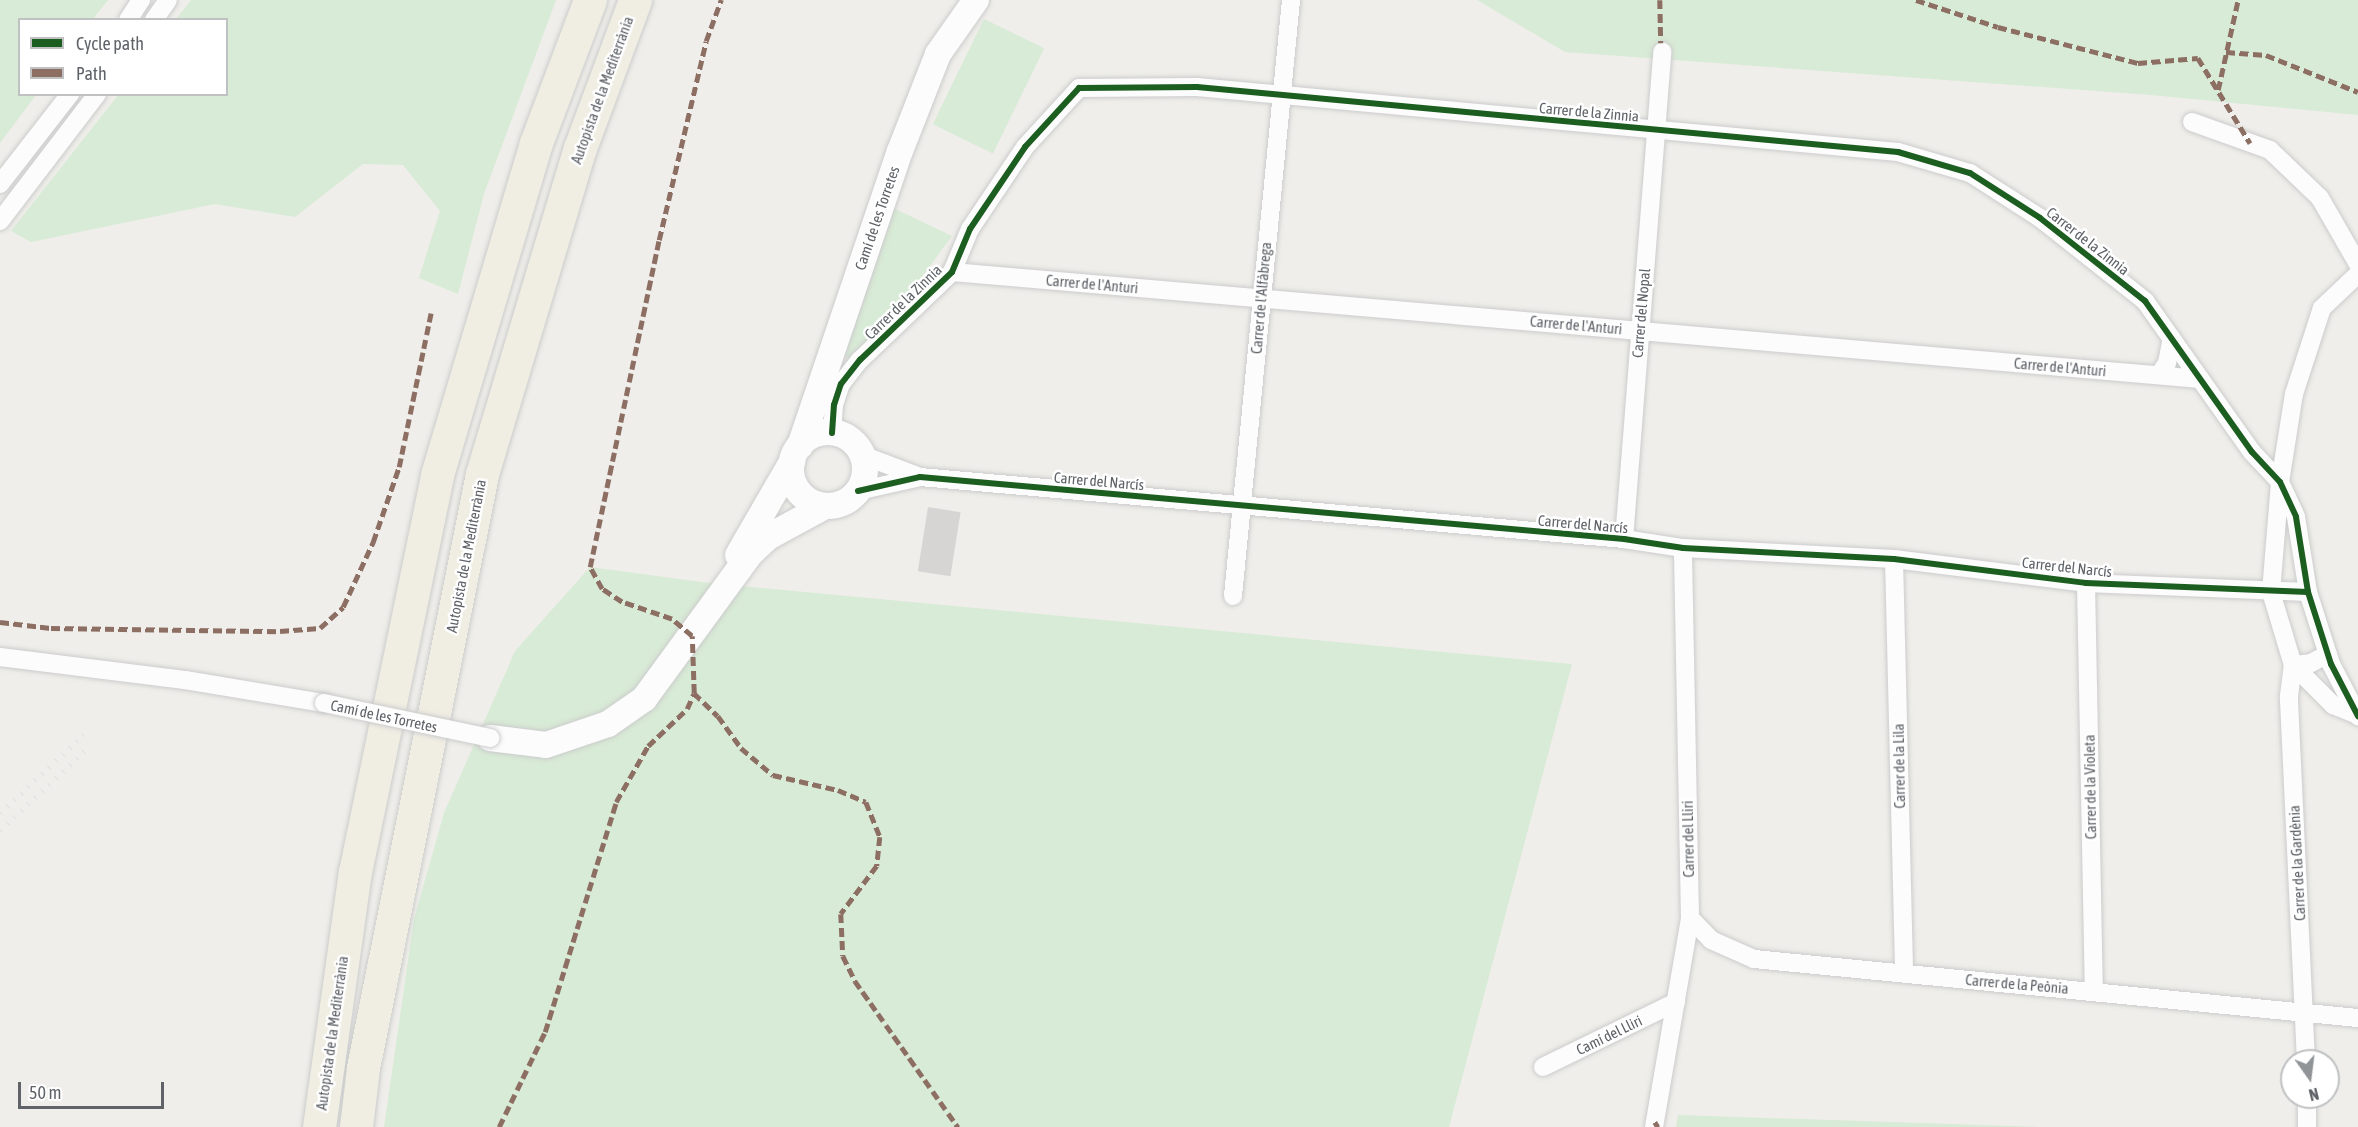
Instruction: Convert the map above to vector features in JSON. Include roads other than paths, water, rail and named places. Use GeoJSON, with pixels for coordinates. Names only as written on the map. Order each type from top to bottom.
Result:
{"type":"FeatureCollection","features":[{"type":"Feature","properties":{"kind":"highway","name":"Autopista de la Mediterrània"},"geometry":{"type":"LineString","coordinates":[[319,1127],[355,872],[437,475],[536,143],[590,0]]}},
{"type":"Feature","properties":{"kind":"highway","name":"Autopista de la Mediterrània"},"geometry":{"type":"LineString","coordinates":[[356,1127],[363,1068],[482,474],[580,148],[635,0]]}},
{"type":"Feature","properties":{"kind":"street"},"geometry":{"type":"LineString","coordinates":[[129,18],[141,0]]}},
{"type":"Feature","properties":{"kind":"street"},"geometry":{"type":"LineString","coordinates":[[155,18],[168,0]]}},
{"type":"Feature","properties":{"kind":"street","name":"Camí de les Torretes"},"geometry":{"type":"LineString","coordinates":[[712,606],[796,454],[900,151],[938,54],[976,0]]}},
{"type":"Feature","properties":{"kind":"street","name":"Carrer de l'Alfàbrega"},"geometry":{"type":"LineString","coordinates":[[1233,596],[1279,96],[1291,0]]}},
{"type":"Feature","properties":{"kind":"street","name":"Carrer del Nopal"},"geometry":{"type":"LineString","coordinates":[[1624,539],[1639,331],[1658,130],[1662,51]]}},
{"type":"Feature","properties":{"kind":"street","name":"Carrer de la Zinnia"},"geometry":{"type":"LineString","coordinates":[[832,433],[834,405],[841,384],[860,360],[952,272],[970,229],[1025,147],[1079,88],[1197,87],[1898,152],[1970,173],[2040,218],[2145,301],[2252,452],[2280,482],[2296,517],[2308,592],[2328,654],[2357,715]]}},
{"type":"Feature","properties":{"kind":"street"},"geometry":{"type":"LineString","coordinates":[[0,184],[68,96]]}},
{"type":"Feature","properties":{"kind":"street"},"geometry":{"type":"LineString","coordinates":[[0,221],[94,96]]}},
{"type":"Feature","properties":{"kind":"street"},"geometry":{"type":"LineString","coordinates":[[2192,122],[2270,150],[2320,198],[2358,264]]}},
{"type":"Feature","properties":{"kind":"street","name":"Carrer de l'Anturi"},"geometry":{"type":"LineString","coordinates":[[952,272],[2200,379]]}},
{"type":"Feature","properties":{"kind":"street","name":"Carrer de la Gardènia"},"geometry":{"type":"LineString","coordinates":[[2306,1049],[2289,696],[2293,665],[2271,592],[2280,482],[2294,394],[2322,308],[2358,274]]}},
{"type":"Feature","properties":{"kind":"street"},"geometry":{"type":"LineString","coordinates":[[2158,375],[2167,363],[2172,338]]}},
{"type":"Feature","properties":{"kind":"street"},"geometry":{"type":"LineString","coordinates":[[832,433],[850,440],[862,455],[864,480],[858,491],[843,503],[825,506],[803,496],[795,486],[796,454],[814,435],[832,433]]}},
{"type":"Feature","properties":{"kind":"street","name":"Carrer del Narcís"},"geometry":{"type":"LineString","coordinates":[[862,455],[920,477],[1624,539],[1683,548],[1894,559],[2086,583],[2308,592]]}},
{"type":"Feature","properties":{"kind":"street","name":"Carrer del Narcís"},"geometry":{"type":"LineString","coordinates":[[858,491],[920,477]]}},
{"type":"Feature","properties":{"kind":"street","name":"Camí de les Torretes"},"geometry":{"type":"LineString","coordinates":[[0,657],[185,680],[324,703],[490,738],[546,745],[608,724],[644,699],[712,606],[768,537],[825,506]]}},
{"type":"Feature","properties":{"kind":"street","name":"Carrer del Lliri"},"geometry":{"type":"LineString","coordinates":[[1654,1127],[1690,918],[1683,548]]}},
{"type":"Feature","properties":{"kind":"street","name":"Carrer de la Lila"},"geometry":{"type":"LineString","coordinates":[[1894,559],[1904,973]]}},
{"type":"Feature","properties":{"kind":"street","name":"Carrer de la Violeta"},"geometry":{"type":"LineString","coordinates":[[2086,583],[2094,991]]}},
{"type":"Feature","properties":{"kind":"street"},"geometry":{"type":"LineString","coordinates":[[2293,665],[2311,663],[2328,654]]}},
{"type":"Feature","properties":{"kind":"street","name":"Carrer de la Gardènia"},"geometry":{"type":"LineString","coordinates":[[2293,665],[2333,705],[2357,715]]}},
{"type":"Feature","properties":{"kind":"street","name":"Carrer de la Peònia"},"geometry":{"type":"LineString","coordinates":[[1690,918],[1711,940],[1754,959],[2358,1018]]}},
{"type":"Feature","properties":{"kind":"street","name":"Camí del Lliri"},"geometry":{"type":"LineString","coordinates":[[1543,1067],[1676,1002]]}},
{"type":"Feature","properties":{"kind":"street"},"geometry":{"type":"LineString","coordinates":[[2307,1109],[2307,1127]]}},
{"type":"Feature","properties":{"kind":"railway"},"geometry":{"type":"LineString","coordinates":[[0,813],[84,734]]}},
{"type":"Feature","properties":{"kind":"railway"},"geometry":{"type":"LineString","coordinates":[[0,830],[90,746]]}}]}
